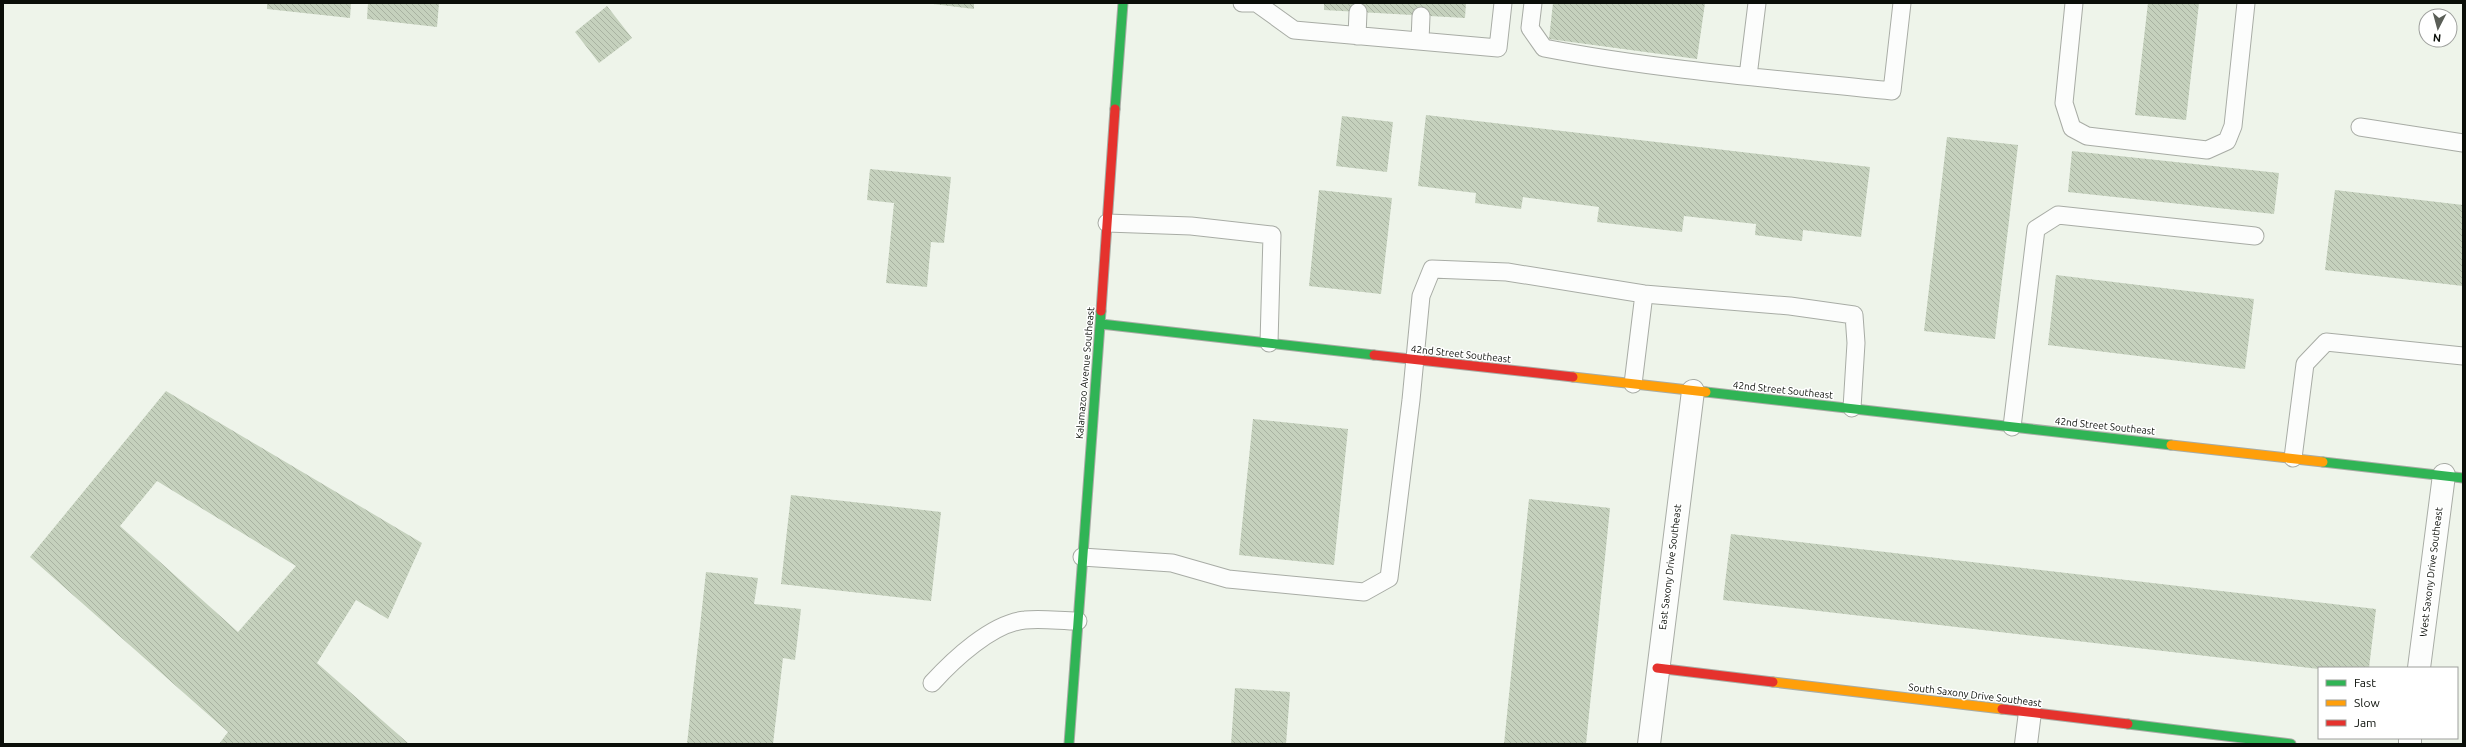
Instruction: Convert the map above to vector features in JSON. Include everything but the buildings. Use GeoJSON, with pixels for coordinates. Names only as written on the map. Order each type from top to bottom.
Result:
{"type":"FeatureCollection","features":[{"type":"Feature","properties":{"kind":"street","name":"Kalamazoo Avenue Southeast"},"geometry":{"type":"LineString","coordinates":[[1069,744],[1101,324],[1123,3]]}},
{"type":"Feature","properties":{"kind":"street","name":"42nd Street Southeast"},"geometry":{"type":"LineString","coordinates":[[1101,324],[2453,477]]}},
{"type":"Feature","properties":{"kind":"street","name":"East Saxony Drive Southeast"},"geometry":{"type":"LineString","coordinates":[[1649,744],[1657,668],[1693,390]]}},
{"type":"Feature","properties":{"kind":"street","name":"West Saxony Drive Southeast"},"geometry":{"type":"LineString","coordinates":[[2419,667],[2453,477]]}},
{"type":"Feature","properties":{"kind":"street","name":"South Saxony Drive Southeast"},"geometry":{"type":"LineString","coordinates":[[1657,668],[2290,744]]}},
{"type":"Feature","properties":{"kind":"street"},"geometry":{"type":"LineString","coordinates":[[2026,744],[2030,712]]}},
{"type":"Feature","properties":{"kind":"lane"},"geometry":{"type":"LineString","coordinates":[[1253,3],[1294,30],[1498,48],[1503,3]]}},
{"type":"Feature","properties":{"kind":"lane"},"geometry":{"type":"LineString","coordinates":[[1533,3],[1530,28],[1544,48],[1580,55],[1748,76],[1892,91],[1902,3]]}},
{"type":"Feature","properties":{"kind":"lane"},"geometry":{"type":"LineString","coordinates":[[1748,76],[1757,3]]}},
{"type":"Feature","properties":{"kind":"lane"},"geometry":{"type":"LineString","coordinates":[[2074,3],[2064,103],[2072,128],[2087,136],[2207,150],[2227,142],[2233,126],[2246,3]]}},
{"type":"Feature","properties":{"kind":"lane"},"geometry":{"type":"LineString","coordinates":[[1357,36],[1358,12]]}},
{"type":"Feature","properties":{"kind":"lane"},"geometry":{"type":"LineString","coordinates":[[1420,41],[1421,16]]}},
{"type":"Feature","properties":{"kind":"lane"},"geometry":{"type":"LineString","coordinates":[[2360,127],[2463,143]]}},
{"type":"Feature","properties":{"kind":"lane"},"geometry":{"type":"LineString","coordinates":[[2012,426],[2036,229],[2058,215],[2255,236]]}},
{"type":"Feature","properties":{"kind":"lane"},"geometry":{"type":"LineString","coordinates":[[1107,223],[1191,226],[1272,235],[1269,343]]}},
{"type":"Feature","properties":{"kind":"lane"},"geometry":{"type":"LineString","coordinates":[[1082,558],[1172,563],[1228,580],[1364,592],[1389,578],[1412,400],[1414,359],[1421,296],[1432,269],[1507,272],[1644,294],[1790,306],[1854,315],[1856,343],[1852,408]]}},
{"type":"Feature","properties":{"kind":"lane"},"geometry":{"type":"LineString","coordinates":[[1633,384],[1644,294]]}},
{"type":"Feature","properties":{"kind":"lane"},"geometry":{"type":"LineString","coordinates":[[2293,458],[2305,364],[2326,342],[2463,356]]}},
{"type":"Feature","properties":{"kind":"lane"},"geometry":{"type":"LineString","coordinates":[[932,683],[949,664],[1000,628],[1024,620],[1078,621]]}},
{"type":"Feature","properties":{"kind":"traffic: fast"},"geometry":{"type":"LineString","coordinates":[[1115,109],[1123,3]]}},
{"type":"Feature","properties":{"kind":"traffic: fast"},"geometry":{"type":"LineString","coordinates":[[1069,744],[1101,311]]}},
{"type":"Feature","properties":{"kind":"traffic: fast"},"geometry":{"type":"LineString","coordinates":[[1101,324],[1374,355]]}},
{"type":"Feature","properties":{"kind":"traffic: fast"},"geometry":{"type":"LineString","coordinates":[[1706,392],[2171,445]]}},
{"type":"Feature","properties":{"kind":"traffic: fast"},"geometry":{"type":"LineString","coordinates":[[2323,462],[2463,478]]}},
{"type":"Feature","properties":{"kind":"traffic: fast"},"geometry":{"type":"LineString","coordinates":[[2128,724],[2291,744]]}},
{"type":"Feature","properties":{"kind":"traffic: slow"},"geometry":{"type":"LineString","coordinates":[[1573,377],[1706,392]]}},
{"type":"Feature","properties":{"kind":"traffic: slow"},"geometry":{"type":"LineString","coordinates":[[2171,445],[2323,462]]}},
{"type":"Feature","properties":{"kind":"traffic: slow"},"geometry":{"type":"LineString","coordinates":[[1773,682],[2002,709]]}},
{"type":"Feature","properties":{"kind":"traffic: jam"},"geometry":{"type":"LineString","coordinates":[[1101,311],[1115,109]]}},
{"type":"Feature","properties":{"kind":"traffic: jam"},"geometry":{"type":"LineString","coordinates":[[1374,355],[1573,377]]}},
{"type":"Feature","properties":{"kind":"traffic: jam"},"geometry":{"type":"LineString","coordinates":[[1657,668],[1773,682]]}},
{"type":"Feature","properties":{"kind":"traffic: jam"},"geometry":{"type":"LineString","coordinates":[[2002,709],[2128,724]]}}]}
